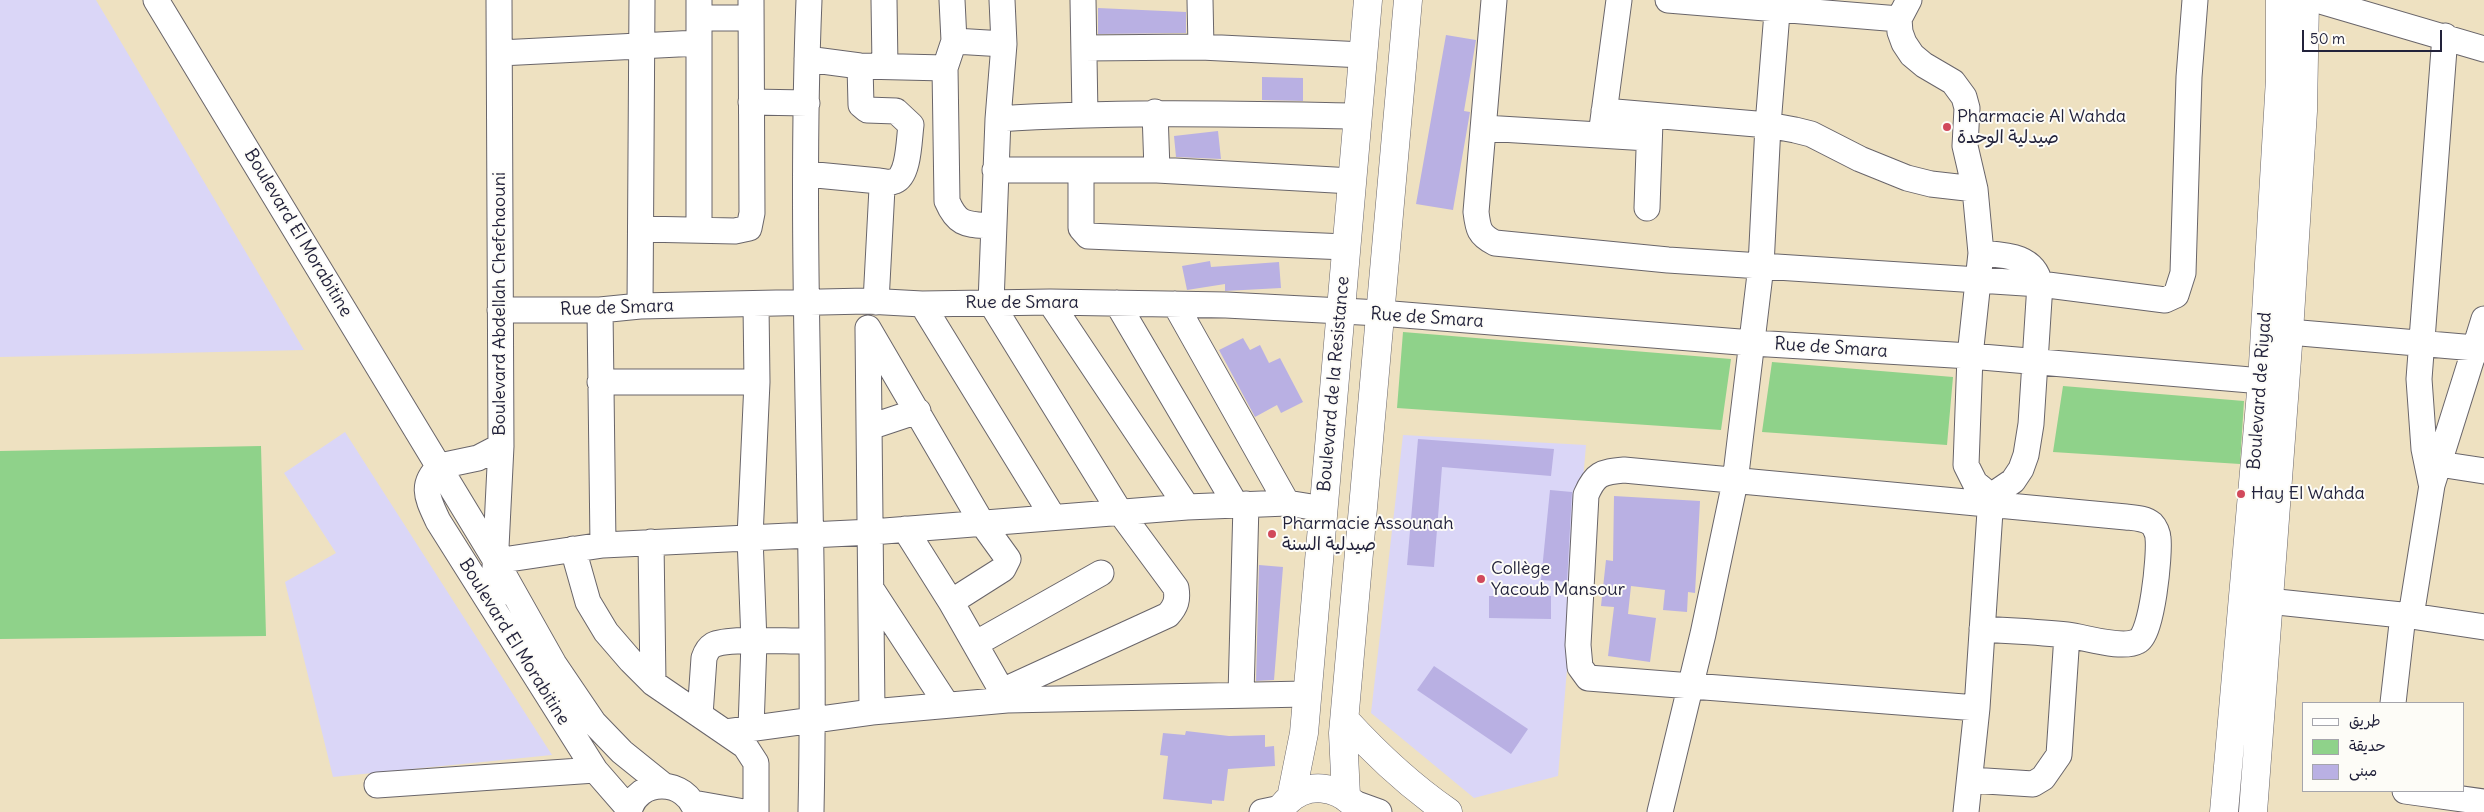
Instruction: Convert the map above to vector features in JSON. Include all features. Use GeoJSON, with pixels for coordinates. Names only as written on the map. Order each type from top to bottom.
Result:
{"type":"FeatureCollection","features":[{"type":"Feature","properties":{"kind":"main road","name":"Boulevard de la Resistance"},"geometry":{"type":"LineString","coordinates":[[1278,807],[1304,733],[1368,0]]}},
{"type":"Feature","properties":{"kind":"main road"},"geometry":{"type":"LineString","coordinates":[[1360,806],[1343,764],[1345,720],[1408,0]]}},
{"type":"Feature","properties":{"kind":"main road","name":"Boulevard de Riyad"},"geometry":{"type":"LineString","coordinates":[[2224,812],[2262,381],[2280,80],[2280,0]]}},
{"type":"Feature","properties":{"kind":"main road","name":"Boulevard de Riyad"},"geometry":{"type":"LineString","coordinates":[[2253,812],[2290,332],[2303,111],[2305,0]]}},
{"type":"Feature","properties":{"kind":"main road"},"geometry":{"type":"LineString","coordinates":[[1345,720],[1378,756],[1403,779],[1448,812]]}},
{"type":"Feature","properties":{"kind":"main road"},"geometry":{"type":"LineString","coordinates":[[1278,807],[1304,790],[1318,788],[1333,789],[1360,806]]}},
{"type":"Feature","properties":{"kind":"street","name":"Boulevard El Morabitine"},"geometry":{"type":"LineString","coordinates":[[156,0],[440,466],[554,664],[594,723],[622,752],[663,785],[678,789],[695,808]]}},
{"type":"Feature","properties":{"kind":"street","name":"Boulevard Abdellah Chefchaouni"},"geometry":{"type":"LineString","coordinates":[[493,608],[501,446],[499,0]]}},
{"type":"Feature","properties":{"kind":"street"},"geometry":{"type":"LineString","coordinates":[[640,306],[642,0]]}},
{"type":"Feature","properties":{"kind":"street"},"geometry":{"type":"LineString","coordinates":[[809,0],[804,304],[811,534],[813,720],[811,812]]}},
{"type":"Feature","properties":{"kind":"street"},"geometry":{"type":"LineString","coordinates":[[884,0],[885,66]]}},
{"type":"Feature","properties":{"kind":"street"},"geometry":{"type":"LineString","coordinates":[[952,0],[954,41],[945,68],[947,201],[958,220],[966,224],[993,226]]}},
{"type":"Feature","properties":{"kind":"street"},"geometry":{"type":"LineString","coordinates":[[1002,0],[1004,44],[995,170],[991,303],[1120,512],[1176,588],[1178,597],[1175,606],[1168,615],[1005,696]]}},
{"type":"Feature","properties":{"kind":"street"},"geometry":{"type":"LineString","coordinates":[[1083,0],[1085,114]]}},
{"type":"Feature","properties":{"kind":"street"},"geometry":{"type":"LineString","coordinates":[[1200,0],[1201,47]]}},
{"type":"Feature","properties":{"kind":"street"},"geometry":{"type":"LineString","coordinates":[[1494,0],[1476,212],[1482,236],[1495,243],[1668,260],[2040,284],[2165,300],[2176,294],[2184,273],[2189,77],[2195,0]]}},
{"type":"Feature","properties":{"kind":"street"},"geometry":{"type":"LineString","coordinates":[[1602,136],[1619,0]]}},
{"type":"Feature","properties":{"kind":"street"},"geometry":{"type":"LineString","coordinates":[[1668,0],[1904,10],[1902,37],[1912,55],[1953,82],[1964,97],[1967,108],[1965,133],[1966,159],[1976,189],[1981,253],[1970,356],[1966,465],[1975,483],[1990,501],[1977,708],[1966,812]]}},
{"type":"Feature","properties":{"kind":"street"},"geometry":{"type":"LineString","coordinates":[[2318,0],[2484,49]]}},
{"type":"Feature","properties":{"kind":"street"},"geometry":{"type":"LineString","coordinates":[[1660,812],[1690,687],[1735,482],[1761,266],[1768,125],[1778,5]]}},
{"type":"Feature","properties":{"kind":"street"},"geometry":{"type":"LineString","coordinates":[[641,229],[742,231],[749,228],[751,222],[751,9],[699,9],[699,230]]}},
{"type":"Feature","properties":{"kind":"street"},"geometry":{"type":"LineString","coordinates":[[2435,474],[2424,449],[2420,402],[2421,344],[2445,36]]}},
{"type":"Feature","properties":{"kind":"street"},"geometry":{"type":"LineString","coordinates":[[954,41],[1004,44]]}},
{"type":"Feature","properties":{"kind":"street"},"geometry":{"type":"LineString","coordinates":[[500,53],[698,43]]}},
{"type":"Feature","properties":{"kind":"street"},"geometry":{"type":"LineString","coordinates":[[1084,48],[1201,47],[1363,54]]}},
{"type":"Feature","properties":{"kind":"street"},"geometry":{"type":"LineString","coordinates":[[807,59],[860,66],[945,68]]}},
{"type":"Feature","properties":{"kind":"street"},"geometry":{"type":"LineString","coordinates":[[806,174],[893,182],[900,178],[905,168],[911,126],[896,111],[867,110],[861,105],[860,66]]}},
{"type":"Feature","properties":{"kind":"street"},"geometry":{"type":"LineString","coordinates":[[751,102],[807,103]]}},
{"type":"Feature","properties":{"kind":"street"},"geometry":{"type":"LineString","coordinates":[[1604,111],[1650,126]]}},
{"type":"Feature","properties":{"kind":"street"},"geometry":{"type":"LineString","coordinates":[[998,119],[1155,112],[1358,116]]}},
{"type":"Feature","properties":{"kind":"street"},"geometry":{"type":"LineString","coordinates":[[1155,112],[1157,170]]}},
{"type":"Feature","properties":{"kind":"street"},"geometry":{"type":"LineString","coordinates":[[1484,128],[1602,136],[1650,126],[1768,125],[1811,134],[1860,159],[1907,178],[1931,184],[1976,189]]}},
{"type":"Feature","properties":{"kind":"street"},"geometry":{"type":"LineString","coordinates":[[1646,208],[1650,126]]}},
{"type":"Feature","properties":{"kind":"street"},"geometry":{"type":"LineString","coordinates":[[995,170],[1157,170],[1352,181]]}},
{"type":"Feature","properties":{"kind":"street"},"geometry":{"type":"LineString","coordinates":[[1081,170],[1081,228],[1084,234],[1088,236],[1346,247]]}},
{"type":"Feature","properties":{"kind":"street"},"geometry":{"type":"LineString","coordinates":[[872,712],[872,532],[868,328],[882,188],[879,181]]}},
{"type":"Feature","properties":{"kind":"street"},"geometry":{"type":"LineString","coordinates":[[1981,253],[2005,255],[2028,262],[2036,272],[2040,284],[2031,424],[2026,455],[2021,469],[2013,481],[1990,501]]}},
{"type":"Feature","properties":{"kind":"street","name":"Rue de Smara"},"geometry":{"type":"LineString","coordinates":[[500,310],[600,310],[640,306],[871,302],[922,304],[1050,302],[1175,304],[1380,313],[1752,343],[1970,356],[2262,381]]}},
{"type":"Feature","properties":{"kind":"street"},"geometry":{"type":"LineString","coordinates":[[1050,302],[1187,507]]}},
{"type":"Feature","properties":{"kind":"street"},"geometry":{"type":"LineString","coordinates":[[1117,303],[1241,504],[1241,695]]}},
{"type":"Feature","properties":{"kind":"street"},"geometry":{"type":"LineString","coordinates":[[922,304],[1054,517]]}},
{"type":"Feature","properties":{"kind":"street"},"geometry":{"type":"LineString","coordinates":[[1175,304],[1287,503]]}},
{"type":"Feature","properties":{"kind":"street"},"geometry":{"type":"LineString","coordinates":[[751,728],[754,642],[750,537],[757,382],[756,305]]}},
{"type":"Feature","properties":{"kind":"street"},"geometry":{"type":"LineString","coordinates":[[600,310],[603,545]]}},
{"type":"Feature","properties":{"kind":"street"},"geometry":{"type":"LineString","coordinates":[[2393,702],[2407,615],[2435,474],[2480,349],[2484,319]]}},
{"type":"Feature","properties":{"kind":"street"},"geometry":{"type":"LineString","coordinates":[[868,328],[982,523],[1008,559],[1006,565],[950,602]]}},
{"type":"Feature","properties":{"kind":"street"},"geometry":{"type":"LineString","coordinates":[[2290,332],[2480,349]]}},
{"type":"Feature","properties":{"kind":"street"},"geometry":{"type":"LineString","coordinates":[[600,382],[757,382]]}},
{"type":"Feature","properties":{"kind":"street"},"geometry":{"type":"LineString","coordinates":[[870,427],[918,411]]}},
{"type":"Feature","properties":{"kind":"street"},"geometry":{"type":"LineString","coordinates":[[440,466],[478,458],[501,446]]}},
{"type":"Feature","properties":{"kind":"street","name":"Boulevard El Morabitine"},"geometry":{"type":"LineString","coordinates":[[440,466],[430,475],[426,484],[430,502],[438,521],[619,807]]}},
{"type":"Feature","properties":{"kind":"street"},"geometry":{"type":"LineString","coordinates":[[1977,708],[1588,678],[1580,667],[1578,645],[1586,495],[1596,476],[1608,471],[1624,470],[1735,482],[1990,501],[2142,519],[2152,524],[2158,536],[2158,545],[2149,622],[2146,635],[2139,641],[2128,644],[2067,635],[1982,629]]}},
{"type":"Feature","properties":{"kind":"street"},"geometry":{"type":"LineString","coordinates":[[2435,474],[2484,471]]}},
{"type":"Feature","properties":{"kind":"street"},"geometry":{"type":"LineString","coordinates":[[496,561],[603,545],[872,532],[1187,507],[1287,503],[1324,509]]}},
{"type":"Feature","properties":{"kind":"street"},"geometry":{"type":"LineString","coordinates":[[905,529],[1005,696]]}},
{"type":"Feature","properties":{"kind":"street"},"geometry":{"type":"LineString","coordinates":[[651,542],[653,682]]}},
{"type":"Feature","properties":{"kind":"street"},"geometry":{"type":"LineString","coordinates":[[573,549],[588,602],[606,632],[653,682],[745,746],[756,763],[756,812]]}},
{"type":"Feature","properties":{"kind":"street"},"geometry":{"type":"LineString","coordinates":[[975,644],[1102,573]]}},
{"type":"Feature","properties":{"kind":"street"},"geometry":{"type":"LineString","coordinates":[[872,590],[947,705]]}},
{"type":"Feature","properties":{"kind":"street"},"geometry":{"type":"LineString","coordinates":[[2268,601],[2407,615],[2484,627]]}},
{"type":"Feature","properties":{"kind":"street"},"geometry":{"type":"LineString","coordinates":[[1970,780],[2033,784],[2043,778],[2059,755],[2067,635]]}},
{"type":"Feature","properties":{"kind":"street"},"geometry":{"type":"LineString","coordinates":[[700,715],[704,658],[706,651],[714,645],[754,642],[812,642]]}},
{"type":"Feature","properties":{"kind":"street"},"geometry":{"type":"LineString","coordinates":[[726,732],[872,712],[947,705],[1005,696],[1306,694]]}},
{"type":"Feature","properties":{"kind":"street"},"geometry":{"type":"LineString","coordinates":[[377,785],[595,770]]}},
{"type":"Feature","properties":{"kind":"street"},"geometry":{"type":"LineString","coordinates":[[619,807],[649,788],[663,785]]}},
{"type":"Feature","properties":{"kind":"street"},"geometry":{"type":"LineString","coordinates":[[2412,792],[2484,802]]}},
{"type":"Feature","properties":{"kind":"street"},"geometry":{"type":"LineString","coordinates":[[695,808],[744,812]]}},
{"type":"Feature","properties":{"kind":"shaded area"},"geometry":{"type":"Polygon","coordinates":[[[0,0],[96,0],[304,350],[0,357],[0,0]]]}},
{"type":"Feature","properties":{"kind":"shaded area"},"geometry":{"type":"Polygon","coordinates":[[[345,432],[552,755],[333,777],[285,582],[336,553],[284,473],[345,432]]]}},
{"type":"Feature","properties":{"kind":"shaded area","name":"Collège Yacoub Mansour"},"geometry":{"type":"Polygon","coordinates":[[[1403,435],[1586,445],[1558,776],[1474,798],[1371,713],[1403,435]]]}},
{"type":"Feature","properties":{"kind":"green space"},"geometry":{"type":"Polygon","coordinates":[[[1403,332],[1731,359],[1721,430],[1397,408],[1403,332]]]}},
{"type":"Feature","properties":{"kind":"green space"},"geometry":{"type":"Polygon","coordinates":[[[1772,362],[1953,377],[1947,445],[1762,432],[1772,362]]]}},
{"type":"Feature","properties":{"kind":"green space"},"geometry":{"type":"Polygon","coordinates":[[[2063,386],[2244,401],[2240,464],[2053,452],[2063,386]]]}},
{"type":"Feature","properties":{"kind":"green space"},"geometry":{"type":"Polygon","coordinates":[[[261,446],[266,636],[0,639],[0,451],[261,446]]]}},
{"type":"Feature","properties":{"kind":"building"},"geometry":{"type":"Polygon","coordinates":[[[1098,8],[1186,12],[1186,33],[1098,34],[1098,8]]]}},
{"type":"Feature","properties":{"kind":"building"},"geometry":{"type":"Polygon","coordinates":[[[1446,35],[1476,40],[1464,111],[1470,112],[1453,210],[1416,204],[1446,35]]]}},
{"type":"Feature","properties":{"kind":"building"},"geometry":{"type":"Polygon","coordinates":[[[1262,77],[1303,78],[1303,101],[1262,100],[1262,77]]]}},
{"type":"Feature","properties":{"kind":"building"},"geometry":{"type":"Polygon","coordinates":[[[1218,131],[1221,159],[1176,157],[1174,136],[1218,131]]]}},
{"type":"Feature","properties":{"kind":"building"},"geometry":{"type":"Polygon","coordinates":[[[1210,261],[1211,267],[1279,262],[1281,288],[1225,291],[1225,284],[1187,290],[1182,266],[1210,261]]]}},
{"type":"Feature","properties":{"kind":"building"},"geometry":{"type":"Polygon","coordinates":[[[1243,338],[1250,350],[1260,345],[1269,363],[1280,358],[1303,402],[1281,413],[1277,405],[1255,417],[1219,350],[1243,338]]]}},
{"type":"Feature","properties":{"kind":"building"},"geometry":{"type":"Polygon","coordinates":[[[1418,439],[1554,449],[1551,476],[1442,467],[1434,567],[1407,565],[1418,439]]]}},
{"type":"Feature","properties":{"kind":"building"},"geometry":{"type":"Polygon","coordinates":[[[1550,490],[1572,492],[1567,582],[1541,580],[1550,490]]]}},
{"type":"Feature","properties":{"kind":"building"},"geometry":{"type":"Polygon","coordinates":[[[1614,496],[1700,501],[1695,593],[1688,592],[1687,612],[1663,610],[1665,590],[1631,586],[1628,614],[1656,618],[1650,662],[1608,656],[1614,607],[1601,606],[1606,560],[1613,561],[1614,496]]]}},
{"type":"Feature","properties":{"kind":"building"},"geometry":{"type":"Polygon","coordinates":[[[1259,565],[1283,567],[1274,680],[1256,681],[1259,565]]]}},
{"type":"Feature","properties":{"kind":"building"},"geometry":{"type":"Polygon","coordinates":[[[1489,596],[1551,596],[1551,619],[1489,618],[1489,596]]]}},
{"type":"Feature","properties":{"kind":"building"},"geometry":{"type":"Polygon","coordinates":[[[1434,666],[1528,729],[1511,754],[1417,690],[1434,666]]]}},
{"type":"Feature","properties":{"kind":"building"},"geometry":{"type":"Polygon","coordinates":[[[1186,731],[1229,736],[1265,735],[1265,747],[1274,746],[1275,766],[1228,769],[1224,801],[1212,800],[1212,804],[1163,799],[1168,756],[1160,755],[1163,733],[1185,735],[1186,731]]]}},
{"type":"Feature","properties":{"kind":"place","name":"Pharmacie Al Wahda صيدلية الوحدة"},"geometry":{"type":"Point","coordinates":[1947,127]}},
{"type":"Feature","properties":{"kind":"place","name":"Hay El Wahda"},"geometry":{"type":"Point","coordinates":[2241,494]}},
{"type":"Feature","properties":{"kind":"place","name":"Pharmacie Assounah صيدلية السنة"},"geometry":{"type":"Point","coordinates":[1272,534]}},
{"type":"Feature","properties":{"kind":"place","name":"Collège Yacoub Mansour"},"geometry":{"type":"Point","coordinates":[1481,579]}}]}
